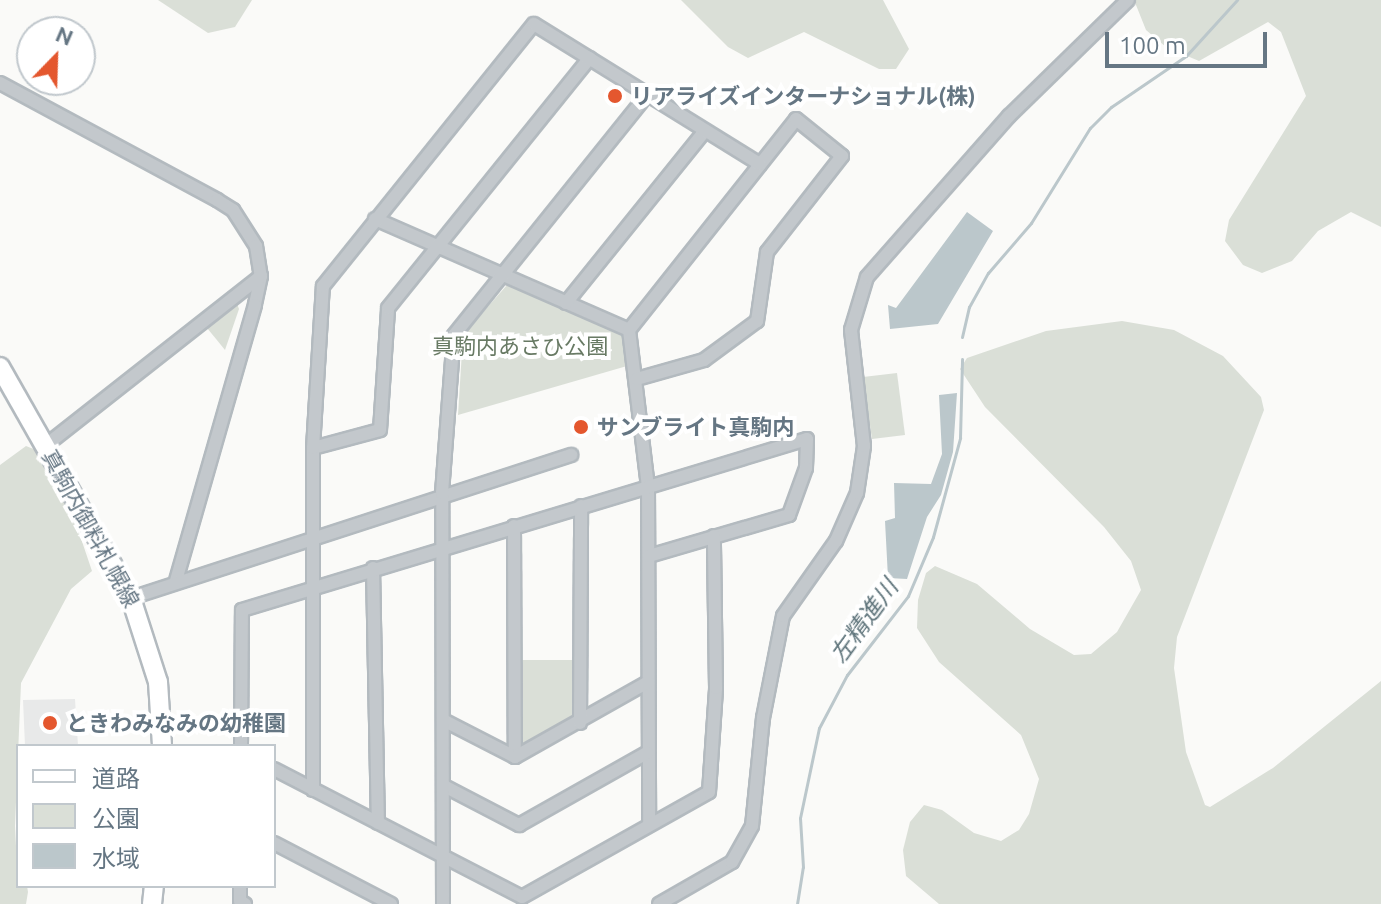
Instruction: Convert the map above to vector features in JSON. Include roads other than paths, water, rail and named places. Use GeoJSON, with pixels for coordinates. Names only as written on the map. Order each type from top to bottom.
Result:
{"type":"FeatureCollection","features":[{"type":"Feature","properties":{"kind":"main road","name":"真駒内御料札幌線"},"geometry":{"type":"LineString","coordinates":[[0,367],[131,598],[158,682],[162,744]]}},
{"type":"Feature","properties":{"kind":"street"},"geometry":{"type":"LineString","coordinates":[[659,904],[732,862],[752,826],[763,718],[783,616],[836,541],[857,493],[864,446],[851,330],[863,287],[1009,116],[1128,0]]}},
{"type":"Feature","properties":{"kind":"street"},"geometry":{"type":"LineString","coordinates":[[313,790],[313,448],[323,286],[534,24],[760,164]]}},
{"type":"Feature","properties":{"kind":"street"},"geometry":{"type":"LineString","coordinates":[[313,448],[380,430],[388,308],[590,58]]}},
{"type":"Feature","properties":{"kind":"street"},"geometry":{"type":"LineString","coordinates":[[0,83],[67,115],[233,210],[256,246],[261,276],[176,580]]}},
{"type":"Feature","properties":{"kind":"street"},"geometry":{"type":"LineString","coordinates":[[443,904],[442,493],[454,335],[647,95]]}},
{"type":"Feature","properties":{"kind":"street"},"geometry":{"type":"LineString","coordinates":[[637,379],[704,360],[757,321],[767,252],[842,156],[796,119],[629,330],[648,486],[649,824]]}},
{"type":"Feature","properties":{"kind":"street"},"geometry":{"type":"LineString","coordinates":[[566,303],[705,131]]}},
{"type":"Feature","properties":{"kind":"street"},"geometry":{"type":"LineString","coordinates":[[375,219],[629,330]]}},
{"type":"Feature","properties":{"kind":"street"},"geometry":{"type":"LineString","coordinates":[[45,446],[261,276]]}},
{"type":"Feature","properties":{"kind":"street"},"geometry":{"type":"LineString","coordinates":[[241,744],[242,610],[313,592],[373,568],[807,439],[806,468],[789,515],[649,556]]}},
{"type":"Feature","properties":{"kind":"street"},"geometry":{"type":"LineString","coordinates":[[131,598],[176,580],[442,493],[571,455]]}},
{"type":"Feature","properties":{"kind":"street"},"geometry":{"type":"LineString","coordinates":[[580,723],[581,506]]}},
{"type":"Feature","properties":{"kind":"street"},"geometry":{"type":"LineString","coordinates":[[514,526],[515,757]]}},
{"type":"Feature","properties":{"kind":"street"},"geometry":{"type":"LineString","coordinates":[[276,770],[522,897],[709,792],[716,688],[714,536]]}},
{"type":"Feature","properties":{"kind":"street"},"geometry":{"type":"LineString","coordinates":[[373,568],[378,823]]}},
{"type":"Feature","properties":{"kind":"street"},"geometry":{"type":"LineString","coordinates":[[515,757],[648,682]]}},
{"type":"Feature","properties":{"kind":"street"},"geometry":{"type":"LineString","coordinates":[[443,720],[515,757]]}},
{"type":"Feature","properties":{"kind":"street"},"geometry":{"type":"LineString","coordinates":[[444,786],[519,825],[647,753]]}},
{"type":"Feature","properties":{"kind":"street"},"geometry":{"type":"LineString","coordinates":[[276,844],[391,904]]}},
{"type":"Feature","properties":{"kind":"water"},"geometry":{"type":"Polygon","coordinates":[[[967,212],[993,231],[938,324],[890,329],[888,305],[896,308],[967,212]]]}},
{"type":"Feature","properties":{"kind":"water"},"geometry":{"type":"Polygon","coordinates":[[[957,393],[953,452],[941,495],[927,517],[907,579],[888,578],[885,521],[895,518],[894,483],[931,484],[942,454],[939,395],[957,393]]]}},
{"type":"Feature","properties":{"kind":"waterway","name":"左精進川"},"geometry":{"type":"LineString","coordinates":[[962,337],[969,307],[988,273],[1031,223],[1090,128],[1111,107],[1186,56],[1237,0]]}},
{"type":"Feature","properties":{"kind":"waterway","name":"左精進川"},"geometry":{"type":"LineString","coordinates":[[797,904],[803,867],[800,818],[819,728],[847,675],[908,596],[933,537],[960,438],[962,359]]}},
{"type":"Feature","properties":{"kind":"place","name":"リアライズインターナショナル(株)"},"geometry":{"type":"Point","coordinates":[615,96]}},
{"type":"Feature","properties":{"kind":"place","name":"サンブライト真駒内"},"geometry":{"type":"Point","coordinates":[581,427]}},
{"type":"Feature","properties":{"kind":"place","name":"ときわみなみの幼稚園"},"geometry":{"type":"Point","coordinates":[50,723]}},
{"type":"Feature","properties":{"kind":"park label","name":"真駒内あさひ公園"},"geometry":{"type":"Point","coordinates":[520,346]}}]}
